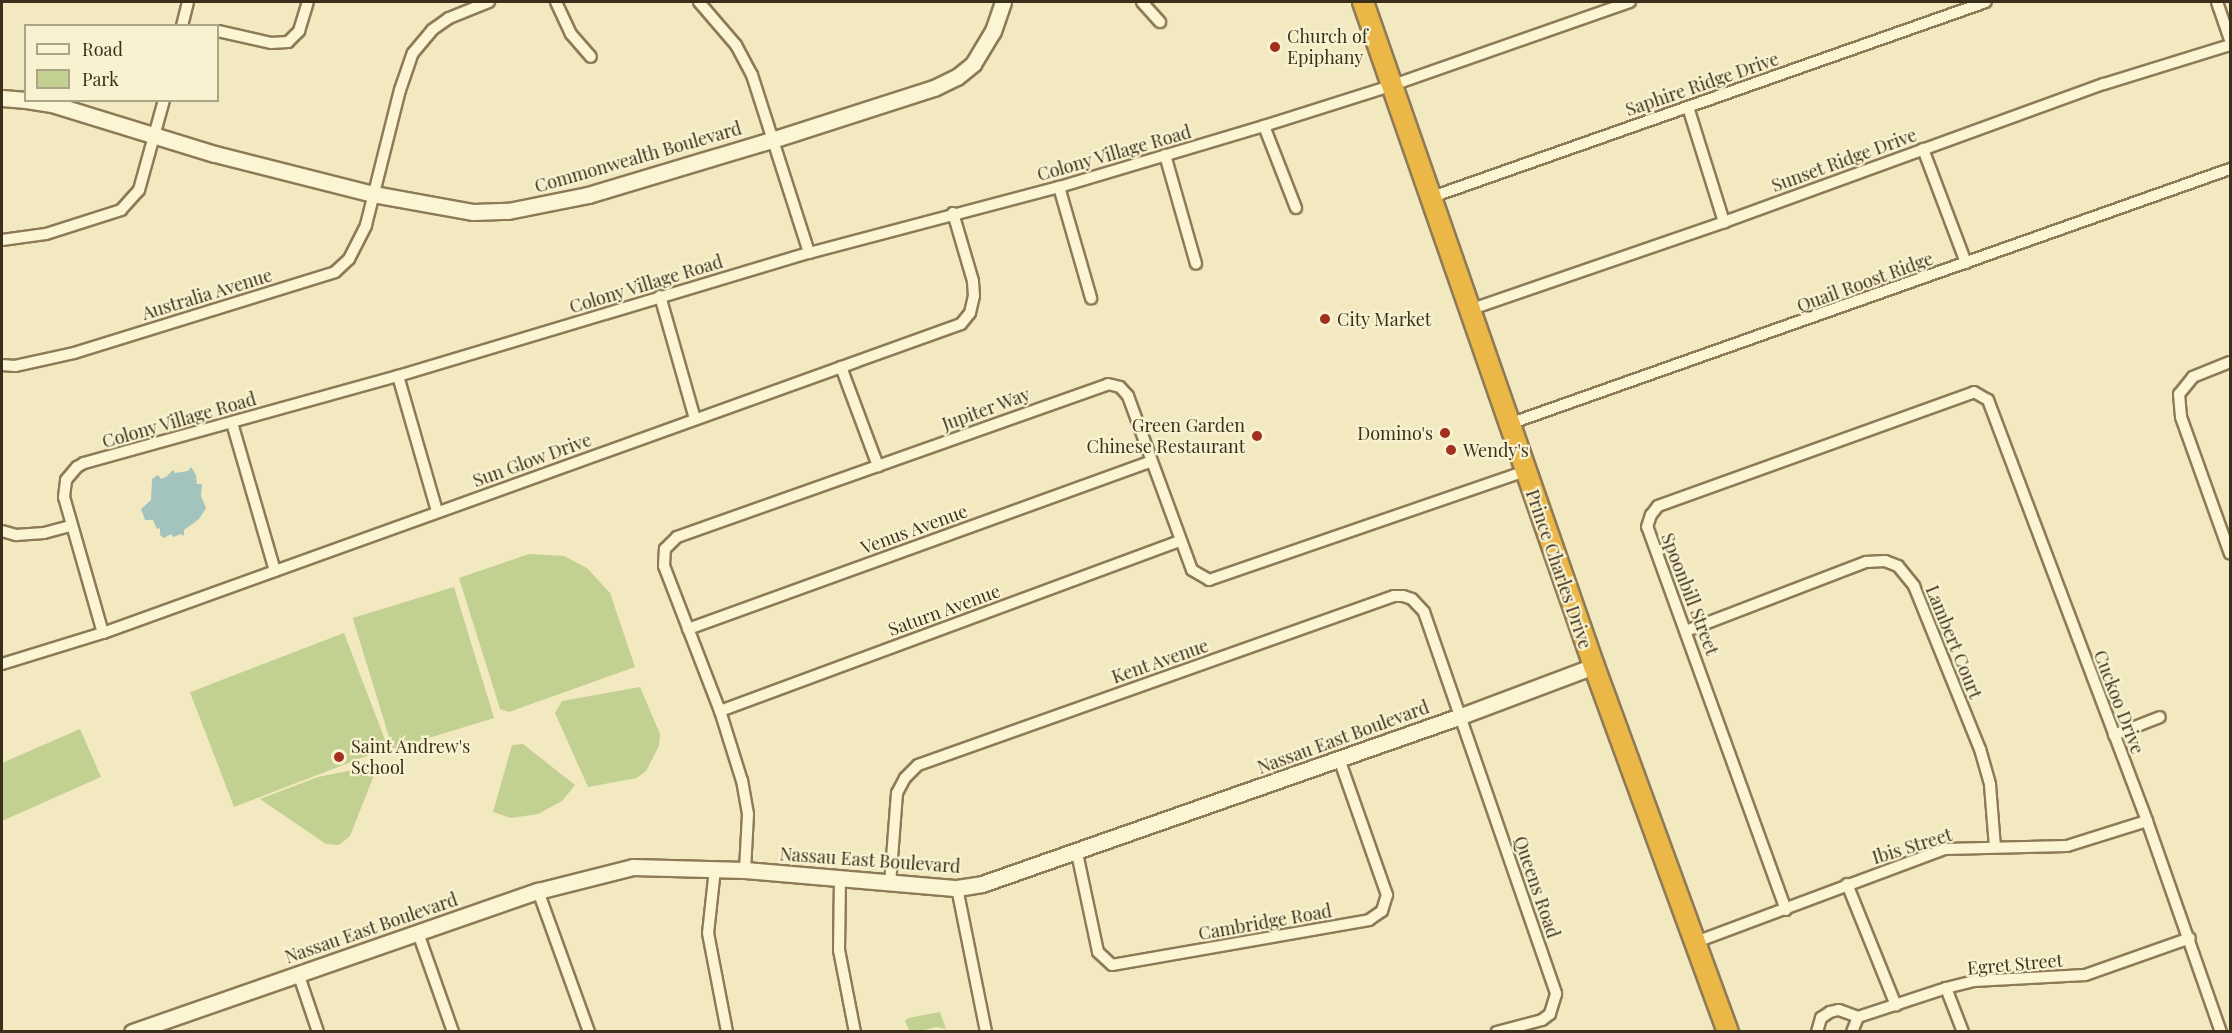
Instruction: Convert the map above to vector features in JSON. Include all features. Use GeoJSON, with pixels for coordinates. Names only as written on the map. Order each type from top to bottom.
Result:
{"type":"FeatureCollection","features":[{"type":"Feature","properties":{"kind":"highway","name":"Prince Charles Drive"},"geometry":{"type":"LineString","coordinates":[[1363,2],[1393,85],[1429,198],[1594,666],[1728,1032]]}},
{"type":"Feature","properties":{"kind":"street"},"geometry":{"type":"LineString","coordinates":[[186,24],[188,2]]}},
{"type":"Feature","properties":{"kind":"street"},"geometry":{"type":"LineString","coordinates":[[219,31],[271,43],[288,42],[299,31],[308,2]]}},
{"type":"Feature","properties":{"kind":"street","name":"Australia Avenue"},"geometry":{"type":"LineString","coordinates":[[2,365],[15,366],[74,353],[335,272],[349,260],[366,225],[400,90],[413,53],[427,35],[449,18],[489,2]]}},
{"type":"Feature","properties":{"kind":"street"},"geometry":{"type":"LineString","coordinates":[[556,2],[571,34],[591,57]]}},
{"type":"Feature","properties":{"kind":"street"},"geometry":{"type":"LineString","coordinates":[[699,2],[735,45],[752,75],[775,139],[809,253]]}},
{"type":"Feature","properties":{"kind":"street","name":"Commonwealth Boulevard"},"geometry":{"type":"LineString","coordinates":[[39,102],[156,134],[215,154],[373,194],[473,212],[508,211],[588,195],[934,88],[957,77],[973,64],[993,31],[1003,2]]}},
{"type":"Feature","properties":{"kind":"street"},"geometry":{"type":"LineString","coordinates":[[1142,2],[1160,22]]}},
{"type":"Feature","properties":{"kind":"street","name":"Colony Village Road"},"geometry":{"type":"LineString","coordinates":[[104,633],[71,526],[64,488],[66,480],[77,467],[398,376],[809,253],[953,213],[1059,187],[1264,126],[1393,85],[1630,2]]}},
{"type":"Feature","properties":{"kind":"street","name":"Saphire Ridge Drive"},"geometry":{"type":"LineString","coordinates":[[1429,198],[1986,2]]}},
{"type":"Feature","properties":{"kind":"street"},"geometry":{"type":"LineString","coordinates":[[2217,2],[2230,39]]}},
{"type":"Feature","properties":{"kind":"street","name":"Sunset Ridge Drive"},"geometry":{"type":"LineString","coordinates":[[1469,310],[1724,222],[2104,84],[2230,45]]}},
{"type":"Feature","properties":{"kind":"street","name":"Commonwealth Boulevard"},"geometry":{"type":"LineString","coordinates":[[2,98],[24,100]]}},
{"type":"Feature","properties":{"kind":"street"},"geometry":{"type":"LineString","coordinates":[[2,240],[46,234],[121,210],[139,190],[164,102]]}},
{"type":"Feature","properties":{"kind":"street"},"geometry":{"type":"LineString","coordinates":[[1688,107],[1724,222]]}},
{"type":"Feature","properties":{"kind":"street"},"geometry":{"type":"LineString","coordinates":[[1264,126],[1296,208]]}},
{"type":"Feature","properties":{"kind":"street"},"geometry":{"type":"LineString","coordinates":[[1923,149],[1966,264]]}},
{"type":"Feature","properties":{"kind":"street"},"geometry":{"type":"LineString","coordinates":[[1165,155],[1196,264]]}},
{"type":"Feature","properties":{"kind":"street","name":"Quail Roost Ridge"},"geometry":{"type":"LineString","coordinates":[[1509,424],[2230,170]]}},
{"type":"Feature","properties":{"kind":"street"},"geometry":{"type":"LineString","coordinates":[[1059,187],[1091,298]]}},
{"type":"Feature","properties":{"kind":"street","name":"Sun Glow Drive"},"geometry":{"type":"LineString","coordinates":[[2,664],[104,633],[960,324],[970,313],[974,296],[953,213]]}},
{"type":"Feature","properties":{"kind":"street"},"geometry":{"type":"LineString","coordinates":[[660,296],[695,419]]}},
{"type":"Feature","properties":{"kind":"street"},"geometry":{"type":"LineString","coordinates":[[2230,362],[2193,377],[2179,394],[2181,417],[2230,554]]}},
{"type":"Feature","properties":{"kind":"street"},"geometry":{"type":"LineString","coordinates":[[841,367],[878,466]]}},
{"type":"Feature","properties":{"kind":"street"},"geometry":{"type":"LineString","coordinates":[[398,376],[437,512]]}},
{"type":"Feature","properties":{"kind":"street","name":"Jupiter Way"},"geometry":{"type":"LineString","coordinates":[[745,870],[748,814],[742,781],[720,711],[664,566],[665,549],[677,537],[1108,384],[1120,387],[1128,396],[1179,540],[1192,570],[1203,579],[1215,580],[1525,471]]}},
{"type":"Feature","properties":{"kind":"street","name":"Spoonbill Street"},"geometry":{"type":"LineString","coordinates":[[1786,910],[1647,527],[1651,515],[1658,506],[1974,392]]}},
{"type":"Feature","properties":{"kind":"street","name":"Cuckoo Drive"},"geometry":{"type":"LineString","coordinates":[[1974,392],[1988,400],[2147,821],[2190,938],[2221,1032]]}},
{"type":"Feature","properties":{"kind":"street"},"geometry":{"type":"LineString","coordinates":[[231,423],[275,571]]}},
{"type":"Feature","properties":{"kind":"street","name":"Venus Avenue"},"geometry":{"type":"LineString","coordinates":[[688,629],[1151,461]]}},
{"type":"Feature","properties":{"kind":"street"},"geometry":{"type":"LineString","coordinates":[[2,531],[16,535],[44,533],[71,526]]}},
{"type":"Feature","properties":{"kind":"street","name":"Saturn Avenue"},"geometry":{"type":"LineString","coordinates":[[720,711],[1179,540]]}},
{"type":"Feature","properties":{"kind":"street","name":"Lambert Court"},"geometry":{"type":"LineString","coordinates":[[1686,631],[1866,562],[1885,561],[1898,566],[1914,586],[1980,749],[1990,784],[1995,847]]}},
{"type":"Feature","properties":{"kind":"street","name":"Kent Avenue"},"geometry":{"type":"LineString","coordinates":[[890,884],[897,793],[905,777],[918,765],[1394,596],[1412,598],[1424,612],[1461,716]]}},
{"type":"Feature","properties":{"kind":"street","name":"Nassau East Boulevard"},"geometry":{"type":"LineString","coordinates":[[132,1032],[538,891],[633,867],[745,870],[957,888],[982,884],[1077,853],[1594,666]]}},
{"type":"Feature","properties":{"kind":"street","name":"Queens Road"},"geometry":{"type":"LineString","coordinates":[[1461,716],[1556,994],[1555,1005],[1542,1020],[1497,1032]]}},
{"type":"Feature","properties":{"kind":"street"},"geometry":{"type":"LineString","coordinates":[[2114,735],[2160,717]]}},
{"type":"Feature","properties":{"kind":"street","name":"Cambridge Road"},"geometry":{"type":"LineString","coordinates":[[1077,853],[1098,952],[1112,965],[1369,920],[1382,911],[1387,895],[1339,759]]}},
{"type":"Feature","properties":{"kind":"street","name":"Ibis Street"},"geometry":{"type":"LineString","coordinates":[[1696,942],[1945,849],[2067,846],[2147,821]]}},
{"type":"Feature","properties":{"kind":"street"},"geometry":{"type":"LineString","coordinates":[[715,869],[708,933],[727,1032]]}},
{"type":"Feature","properties":{"kind":"street"},"geometry":{"type":"LineString","coordinates":[[840,879],[839,950],[855,1032]]}},
{"type":"Feature","properties":{"kind":"street"},"geometry":{"type":"LineString","coordinates":[[1847,884],[1896,1005]]}},
{"type":"Feature","properties":{"kind":"street"},"geometry":{"type":"LineString","coordinates":[[957,888],[986,1032]]}},
{"type":"Feature","properties":{"kind":"street"},"geometry":{"type":"LineString","coordinates":[[538,891],[589,1032]]}},
{"type":"Feature","properties":{"kind":"street"},"geometry":{"type":"LineString","coordinates":[[418,933],[453,1032]]}},
{"type":"Feature","properties":{"kind":"street","name":"Egret Street"},"geometry":{"type":"LineString","coordinates":[[1858,1017],[1974,981],[2085,975],[2190,938]]}},
{"type":"Feature","properties":{"kind":"street"},"geometry":{"type":"LineString","coordinates":[[298,973],[318,1032]]}},
{"type":"Feature","properties":{"kind":"street"},"geometry":{"type":"LineString","coordinates":[[1946,988],[1963,1032]]}},
{"type":"Feature","properties":{"kind":"street"},"geometry":{"type":"LineString","coordinates":[[1817,1032],[1821,1018],[1830,1012],[1839,1010],[1858,1017],[1852,1032]]}},
{"type":"Feature","properties":{"kind":"green space"},"geometry":{"type":"Polygon","coordinates":[[[529,554],[564,556],[587,568],[610,593],[635,667],[509,712],[500,709],[459,578],[529,554]]]}},
{"type":"Feature","properties":{"kind":"green space"},"geometry":{"type":"Polygon","coordinates":[[[454,587],[494,718],[393,749],[353,618],[454,587]]]}},
{"type":"Feature","properties":{"kind":"green space"},"geometry":{"type":"Polygon","coordinates":[[[344,633],[388,748],[234,807],[190,692],[344,633]]]}},
{"type":"Feature","properties":{"kind":"green space"},"geometry":{"type":"Polygon","coordinates":[[[640,687],[660,734],[659,746],[646,771],[637,778],[588,787],[555,713],[562,701],[640,687]]]}},
{"type":"Feature","properties":{"kind":"green space"},"geometry":{"type":"Polygon","coordinates":[[[80,729],[101,777],[2,821],[2,763],[80,729]]]}},
{"type":"Feature","properties":{"kind":"green space"},"geometry":{"type":"Polygon","coordinates":[[[523,744],[575,785],[562,801],[538,814],[511,818],[493,812],[512,745],[523,744]]]}},
{"type":"Feature","properties":{"kind":"green space"},"geometry":{"type":"Polygon","coordinates":[[[378,765],[350,836],[339,845],[326,844],[260,799],[318,777],[378,765]]]}},
{"type":"Feature","properties":{"kind":"green space"},"geometry":{"type":"Polygon","coordinates":[[[940,1012],[946,1029],[936,1027],[920,1031],[909,1030],[905,1021],[908,1018],[940,1012]]]}},
{"type":"Feature","properties":{"kind":"water"},"geometry":{"type":"Polygon","coordinates":[[[191,467],[196,475],[197,484],[202,484],[201,496],[206,508],[199,519],[184,530],[184,536],[181,534],[173,537],[171,534],[164,538],[160,535],[160,528],[157,529],[153,520],[145,520],[141,509],[151,500],[152,479],[158,475],[161,479],[166,477],[173,470],[175,473],[188,471],[191,467]]]}},
{"type":"Feature","properties":{"kind":"place","name":"Church of Epiphany"},"geometry":{"type":"Point","coordinates":[1275,47]}},
{"type":"Feature","properties":{"kind":"place","name":"City Market"},"geometry":{"type":"Point","coordinates":[1325,319]}},
{"type":"Feature","properties":{"kind":"place","name":"Domino's"},"geometry":{"type":"Point","coordinates":[1445,433]}},
{"type":"Feature","properties":{"kind":"place","name":"Green Garden Chinese Restaurant"},"geometry":{"type":"Point","coordinates":[1257,436]}},
{"type":"Feature","properties":{"kind":"place","name":"Wendy's"},"geometry":{"type":"Point","coordinates":[1451,450]}},
{"type":"Feature","properties":{"kind":"place","name":"Saint Andrew's School"},"geometry":{"type":"Point","coordinates":[339,757]}}]}
